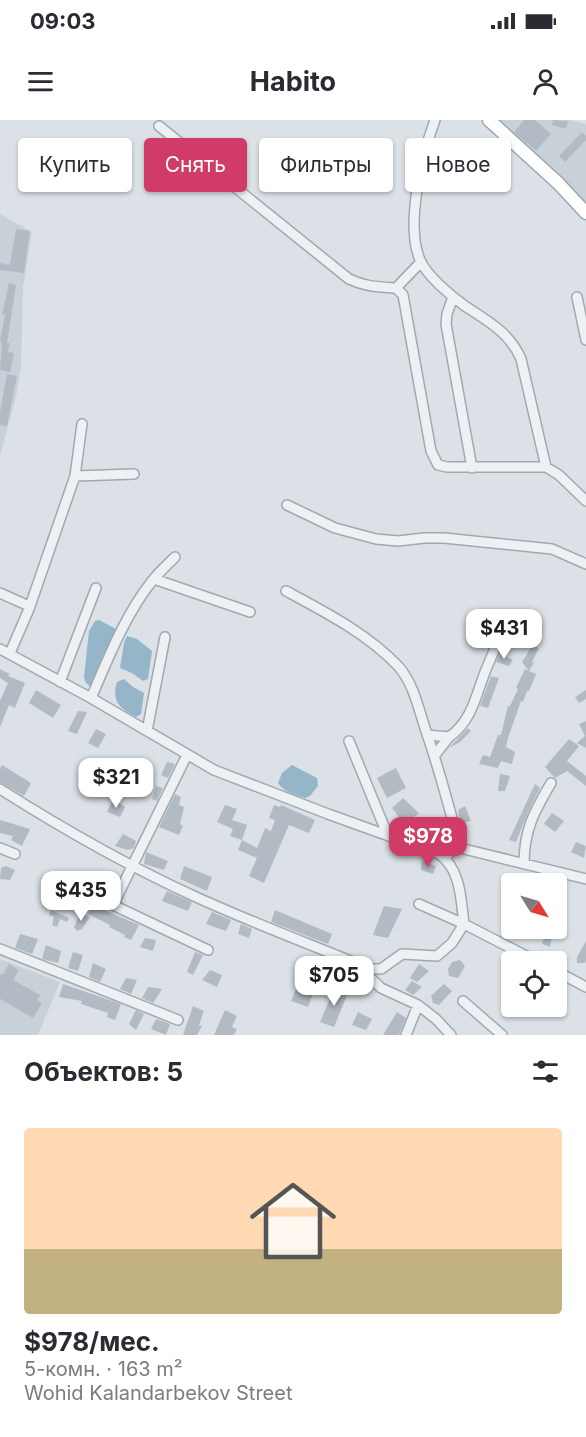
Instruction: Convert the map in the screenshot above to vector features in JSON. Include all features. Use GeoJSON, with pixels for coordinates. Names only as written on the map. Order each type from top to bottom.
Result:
{"type":"FeatureCollection","features":[{"type":"Feature","properties":{"kind":"main road"},"geometry":{"type":"LineString","coordinates":[[489,120],[558,183],[586,213]]}},
{"type":"Feature","properties":{"kind":"street"},"geometry":{"type":"LineString","coordinates":[[435,120],[417,189],[415,244],[421,262],[453,297],[497,328],[515,344],[521,358],[546,467]]}},
{"type":"Feature","properties":{"kind":"street"},"geometry":{"type":"LineString","coordinates":[[159,126],[349,279],[376,288],[396,288],[404,295],[433,459],[438,465],[472,468],[546,467],[559,475],[586,501]]}},
{"type":"Feature","properties":{"kind":"street"},"geometry":{"type":"LineString","coordinates":[[396,288],[421,262]]}},
{"type":"Feature","properties":{"kind":"street"},"geometry":{"type":"LineString","coordinates":[[453,297],[446,324],[472,468]]}},
{"type":"Feature","properties":{"kind":"street"},"geometry":{"type":"LineString","coordinates":[[577,297],[586,340]]}},
{"type":"Feature","properties":{"kind":"street"},"geometry":{"type":"LineString","coordinates":[[10,653],[56,536],[75,476],[82,424]]}},
{"type":"Feature","properties":{"kind":"street"},"geometry":{"type":"LineString","coordinates":[[75,476],[134,474]]}},
{"type":"Feature","properties":{"kind":"street"},"geometry":{"type":"LineString","coordinates":[[287,505],[335,528],[376,538],[398,542],[444,538],[552,549],[586,564]]}},
{"type":"Feature","properties":{"kind":"street"},"geometry":{"type":"LineString","coordinates":[[91,698],[128,618],[154,579],[175,557]]}},
{"type":"Feature","properties":{"kind":"street"},"geometry":{"type":"LineString","coordinates":[[154,579],[250,612]]}},
{"type":"Feature","properties":{"kind":"street"},"geometry":{"type":"LineString","coordinates":[[60,682],[96,588]]}},
{"type":"Feature","properties":{"kind":"street"},"geometry":{"type":"LineString","coordinates":[[286,591],[344,623],[399,667],[409,682],[435,755],[460,848]]}},
{"type":"Feature","properties":{"kind":"street"},"geometry":{"type":"LineString","coordinates":[[0,593],[29,606]]}},
{"type":"Feature","properties":{"kind":"street"},"geometry":{"type":"LineString","coordinates":[[435,755],[449,737],[459,731],[473,708],[507,620]]}},
{"type":"Feature","properties":{"kind":"street"},"geometry":{"type":"LineString","coordinates":[[147,731],[165,637]]}},
{"type":"Feature","properties":{"kind":"street"},"geometry":{"type":"LineString","coordinates":[[0,649],[91,698],[187,755],[236,780],[430,850],[444,858],[452,866],[456,875],[464,924],[452,943],[436,956],[402,954],[385,967],[376,970],[198,898],[133,866],[0,789]]}},
{"type":"Feature","properties":{"kind":"street"},"geometry":{"type":"LineString","coordinates":[[427,735],[449,737]]}},
{"type":"Feature","properties":{"kind":"street"},"geometry":{"type":"LineString","coordinates":[[349,741],[388,836]]}},
{"type":"Feature","properties":{"kind":"street"},"geometry":{"type":"LineString","coordinates":[[113,906],[187,755]]}},
{"type":"Feature","properties":{"kind":"street"},"geometry":{"type":"LineString","coordinates":[[524,864],[526,834],[530,821],[551,783]]}},
{"type":"Feature","properties":{"kind":"street"},"geometry":{"type":"LineString","coordinates":[[0,848],[15,854]]}},
{"type":"Feature","properties":{"kind":"street"},"geometry":{"type":"LineString","coordinates":[[444,858],[460,848],[586,879]]}},
{"type":"Feature","properties":{"kind":"street"},"geometry":{"type":"LineString","coordinates":[[47,880],[113,906],[208,950]]}},
{"type":"Feature","properties":{"kind":"street"},"geometry":{"type":"LineString","coordinates":[[419,904],[517,951]]}},
{"type":"Feature","properties":{"kind":"street"},"geometry":{"type":"LineString","coordinates":[[0,949],[178,1020]]}},
{"type":"Feature","properties":{"kind":"street"},"geometry":{"type":"LineString","coordinates":[[354,962],[381,988],[418,1005],[451,1035]]}},
{"type":"Feature","properties":{"kind":"street"},"geometry":{"type":"LineString","coordinates":[[567,977],[586,987]]}},
{"type":"Feature","properties":{"kind":"street"},"geometry":{"type":"LineString","coordinates":[[463,1000],[501,1035]]}},
{"type":"Feature","properties":{"kind":"street"},"geometry":{"type":"LineString","coordinates":[[406,1035],[418,1005]]}},
{"type":"Feature","properties":{"kind":"shaded area"},"geometry":{"type":"Polygon","coordinates":[[[495,120],[569,120],[586,124],[586,204],[495,120]]]}},
{"type":"Feature","properties":{"kind":"shaded area"},"geometry":{"type":"Polygon","coordinates":[[[0,214],[32,232],[23,287],[21,365],[16,397],[0,456],[0,214]]]}},
{"type":"Feature","properties":{"kind":"shaded area"},"geometry":{"type":"Polygon","coordinates":[[[0,959],[60,982],[38,1035],[0,1035],[0,959]]]}},
{"type":"Feature","properties":{"kind":"water"},"geometry":{"type":"Polygon","coordinates":[[[99,620],[116,629],[118,634],[94,685],[90,686],[84,677],[89,631],[95,621],[99,620]]]}},
{"type":"Feature","properties":{"kind":"water"},"geometry":{"type":"Polygon","coordinates":[[[127,636],[137,639],[152,651],[148,679],[143,681],[120,668],[127,636]]]}},
{"type":"Feature","properties":{"kind":"water"},"geometry":{"type":"Polygon","coordinates":[[[124,679],[144,693],[141,714],[136,717],[125,711],[116,699],[117,682],[124,679]]]}},
{"type":"Feature","properties":{"kind":"water"},"geometry":{"type":"Polygon","coordinates":[[[292,765],[317,778],[318,786],[310,796],[305,798],[294,794],[283,789],[278,783],[282,773],[292,765]]]}},
{"type":"Feature","properties":{"kind":"building"},"geometry":{"type":"Polygon","coordinates":[[[524,120],[535,120],[551,134],[536,151],[514,132],[524,120]]]}},
{"type":"Feature","properties":{"kind":"building"},"geometry":{"type":"Polygon","coordinates":[[[553,120],[568,121],[566,129],[552,125],[553,120]]]}},
{"type":"Feature","properties":{"kind":"building"},"geometry":{"type":"Polygon","coordinates":[[[582,132],[586,140],[565,162],[559,156],[582,132]]]}},
{"type":"Feature","properties":{"kind":"building"},"geometry":{"type":"Polygon","coordinates":[[[16,229],[30,231],[24,273],[0,270],[0,263],[10,265],[16,229]]]}},
{"type":"Feature","properties":{"kind":"building"},"geometry":{"type":"Polygon","coordinates":[[[9,283],[16,285],[7,343],[10,343],[8,352],[14,353],[10,372],[0,370],[2,343],[0,341],[5,315],[2,315],[9,283]]]}},
{"type":"Feature","properties":{"kind":"building"},"geometry":{"type":"Polygon","coordinates":[[[7,374],[17,376],[7,426],[0,425],[0,412],[7,374]]]}},
{"type":"Feature","properties":{"kind":"building"},"geometry":{"type":"Polygon","coordinates":[[[532,646],[539,648],[529,671],[522,662],[532,646]]]}},
{"type":"Feature","properties":{"kind":"building"},"geometry":{"type":"Polygon","coordinates":[[[500,654],[513,660],[509,666],[496,662],[500,654]]]}},
{"type":"Feature","properties":{"kind":"building"},"geometry":{"type":"Polygon","coordinates":[[[0,669],[10,674],[8,676],[25,683],[15,708],[9,705],[0,727],[0,701],[8,683],[0,678],[0,669]]]}},
{"type":"Feature","properties":{"kind":"building"},"geometry":{"type":"Polygon","coordinates":[[[525,669],[536,674],[523,702],[521,701],[508,738],[506,747],[515,752],[512,764],[501,761],[498,768],[479,764],[483,755],[490,757],[498,735],[501,735],[508,706],[518,689],[516,688],[525,669]]]}},
{"type":"Feature","properties":{"kind":"building"},"geometry":{"type":"Polygon","coordinates":[[[491,676],[499,678],[488,708],[480,706],[491,676]]]}},
{"type":"Feature","properties":{"kind":"building"},"geometry":{"type":"Polygon","coordinates":[[[36,690],[61,705],[53,718],[29,703],[36,690]]]}},
{"type":"Feature","properties":{"kind":"building"},"geometry":{"type":"Polygon","coordinates":[[[586,690],[586,699],[579,703],[575,697],[586,690]]]}},
{"type":"Feature","properties":{"kind":"building"},"geometry":{"type":"Polygon","coordinates":[[[78,711],[87,712],[77,734],[68,731],[78,711]]]}},
{"type":"Feature","properties":{"kind":"building"},"geometry":{"type":"Polygon","coordinates":[[[586,721],[586,748],[577,743],[585,736],[579,724],[586,721]]]}},
{"type":"Feature","properties":{"kind":"building"},"geometry":{"type":"Polygon","coordinates":[[[468,728],[471,731],[460,742],[449,748],[468,728]]]}},
{"type":"Feature","properties":{"kind":"building"},"geometry":{"type":"Polygon","coordinates":[[[96,729],[106,734],[98,748],[88,743],[96,729]]]}},
{"type":"Feature","properties":{"kind":"building"},"geometry":{"type":"Polygon","coordinates":[[[569,739],[579,746],[567,761],[586,776],[586,786],[567,771],[555,778],[545,767],[569,739]]]}},
{"type":"Feature","properties":{"kind":"building"},"geometry":{"type":"Polygon","coordinates":[[[167,762],[175,764],[168,778],[161,775],[167,762]]]}},
{"type":"Feature","properties":{"kind":"building"},"geometry":{"type":"Polygon","coordinates":[[[2,765],[31,783],[24,796],[0,782],[2,765]]]}},
{"type":"Feature","properties":{"kind":"building"},"geometry":{"type":"Polygon","coordinates":[[[396,768],[406,788],[387,798],[377,778],[396,768]]]}},
{"type":"Feature","properties":{"kind":"building"},"geometry":{"type":"Polygon","coordinates":[[[117,773],[127,774],[136,779],[131,789],[114,781],[117,773]]]}},
{"type":"Feature","properties":{"kind":"building"},"geometry":{"type":"Polygon","coordinates":[[[500,774],[510,776],[505,791],[498,791],[500,774]]]}},
{"type":"Feature","properties":{"kind":"building"},"geometry":{"type":"Polygon","coordinates":[[[535,784],[540,788],[516,842],[509,840],[535,784]]]}},
{"type":"Feature","properties":{"kind":"building"},"geometry":{"type":"Polygon","coordinates":[[[156,786],[163,788],[157,801],[152,799],[156,786]]]}},
{"type":"Feature","properties":{"kind":"building"},"geometry":{"type":"Polygon","coordinates":[[[175,794],[181,797],[179,805],[184,807],[180,824],[183,826],[179,835],[159,827],[175,794]]]}},
{"type":"Feature","properties":{"kind":"building"},"geometry":{"type":"Polygon","coordinates":[[[403,798],[419,813],[405,825],[392,808],[403,798]]]}},
{"type":"Feature","properties":{"kind":"building"},"geometry":{"type":"Polygon","coordinates":[[[113,799],[125,807],[120,817],[107,812],[113,799]]]}},
{"type":"Feature","properties":{"kind":"building"},"geometry":{"type":"Polygon","coordinates":[[[225,805],[237,809],[232,820],[247,825],[242,840],[230,836],[233,829],[217,822],[225,805]]]}},
{"type":"Feature","properties":{"kind":"building"},"geometry":{"type":"Polygon","coordinates":[[[274,805],[280,807],[281,805],[315,820],[309,833],[289,825],[264,883],[249,876],[257,858],[238,850],[242,840],[257,848],[265,828],[271,831],[275,820],[269,818],[274,805]]]}},
{"type":"Feature","properties":{"kind":"building"},"geometry":{"type":"Polygon","coordinates":[[[465,806],[471,821],[460,823],[458,810],[465,806]]]}},
{"type":"Feature","properties":{"kind":"building"},"geometry":{"type":"Polygon","coordinates":[[[552,813],[564,821],[555,832],[544,824],[552,813]]]}},
{"type":"Feature","properties":{"kind":"building"},"geometry":{"type":"Polygon","coordinates":[[[0,820],[30,829],[22,846],[11,840],[13,836],[0,833],[0,820]]]}},
{"type":"Feature","properties":{"kind":"building"},"geometry":{"type":"Polygon","coordinates":[[[123,834],[136,841],[134,848],[128,850],[115,846],[123,834]]]}},
{"type":"Feature","properties":{"kind":"building"},"geometry":{"type":"Polygon","coordinates":[[[576,842],[586,846],[584,858],[571,852],[576,842]]]}},
{"type":"Feature","properties":{"kind":"building"},"geometry":{"type":"Polygon","coordinates":[[[146,852],[168,861],[164,870],[144,864],[146,852]]]}},
{"type":"Feature","properties":{"kind":"building"},"geometry":{"type":"Polygon","coordinates":[[[422,861],[436,866],[433,874],[421,870],[422,861]]]}},
{"type":"Feature","properties":{"kind":"building"},"geometry":{"type":"Polygon","coordinates":[[[6,866],[15,870],[10,880],[0,879],[1,868],[6,866]]]}},
{"type":"Feature","properties":{"kind":"building"},"geometry":{"type":"Polygon","coordinates":[[[184,866],[212,877],[207,891],[180,879],[184,866]]]}},
{"type":"Feature","properties":{"kind":"building"},"geometry":{"type":"Polygon","coordinates":[[[167,891],[192,902],[188,911],[162,901],[167,891]]]}},
{"type":"Feature","properties":{"kind":"building"},"geometry":{"type":"Polygon","coordinates":[[[66,894],[75,898],[71,909],[60,906],[66,894]]]}},
{"type":"Feature","properties":{"kind":"building"},"geometry":{"type":"Polygon","coordinates":[[[93,905],[139,925],[131,940],[109,927],[110,925],[88,914],[93,905]]]}},
{"type":"Feature","properties":{"kind":"building"},"geometry":{"type":"Polygon","coordinates":[[[384,906],[402,909],[388,938],[373,935],[384,906]]]}},
{"type":"Feature","properties":{"kind":"building"},"geometry":{"type":"Polygon","coordinates":[[[51,910],[69,918],[67,922],[60,919],[57,927],[52,925],[54,917],[49,915],[51,910]]]}},
{"type":"Feature","properties":{"kind":"building"},"geometry":{"type":"Polygon","coordinates":[[[275,910],[332,934],[328,944],[271,922],[275,910]]]}},
{"type":"Feature","properties":{"kind":"building"},"geometry":{"type":"Polygon","coordinates":[[[212,912],[231,920],[226,931],[206,924],[212,912]]]}},
{"type":"Feature","properties":{"kind":"building"},"geometry":{"type":"Polygon","coordinates":[[[80,914],[90,917],[82,929],[77,931],[74,927],[80,914]]]}},
{"type":"Feature","properties":{"kind":"building"},"geometry":{"type":"Polygon","coordinates":[[[241,924],[252,929],[249,938],[238,934],[241,924]]]}},
{"type":"Feature","properties":{"kind":"building"},"geometry":{"type":"Polygon","coordinates":[[[20,934],[38,939],[32,954],[15,948],[20,934]]]}},
{"type":"Feature","properties":{"kind":"building"},"geometry":{"type":"Polygon","coordinates":[[[145,938],[156,940],[153,951],[140,947],[145,938]]]}},
{"type":"Feature","properties":{"kind":"building"},"geometry":{"type":"Polygon","coordinates":[[[544,939],[552,939],[550,947],[542,944],[544,939]]]}},
{"type":"Feature","properties":{"kind":"building"},"geometry":{"type":"Polygon","coordinates":[[[586,941],[586,961],[577,963],[577,957],[586,941]]]}},
{"type":"Feature","properties":{"kind":"building"},"geometry":{"type":"Polygon","coordinates":[[[46,945],[61,951],[58,963],[42,959],[46,945]]]}},
{"type":"Feature","properties":{"kind":"building"},"geometry":{"type":"Polygon","coordinates":[[[73,952],[83,955],[78,971],[68,968],[73,952]]]}},
{"type":"Feature","properties":{"kind":"building"},"geometry":{"type":"Polygon","coordinates":[[[195,952],[203,955],[193,975],[187,972],[195,952]]]}},
{"type":"Feature","properties":{"kind":"building"},"geometry":{"type":"Polygon","coordinates":[[[460,960],[465,966],[458,978],[449,976],[448,969],[452,962],[460,960]]]}},
{"type":"Feature","properties":{"kind":"building"},"geometry":{"type":"Polygon","coordinates":[[[93,963],[106,969],[100,982],[89,977],[93,963]]]}},
{"type":"Feature","properties":{"kind":"building"},"geometry":{"type":"Polygon","coordinates":[[[326,963],[335,967],[330,979],[320,975],[326,963]]]}},
{"type":"Feature","properties":{"kind":"building"},"geometry":{"type":"Polygon","coordinates":[[[9,964],[19,970],[13,980],[40,995],[37,1000],[42,1003],[33,1018],[0,999],[0,974],[2,975],[9,964]]]}},
{"type":"Feature","properties":{"kind":"building"},"geometry":{"type":"Polygon","coordinates":[[[419,964],[429,971],[417,982],[410,978],[419,964]]]}},
{"type":"Feature","properties":{"kind":"building"},"geometry":{"type":"Polygon","coordinates":[[[210,970],[222,975],[217,987],[202,980],[210,970]]]}},
{"type":"Feature","properties":{"kind":"building"},"geometry":{"type":"Polygon","coordinates":[[[303,971],[319,977],[308,1007],[291,1001],[303,971]]]}},
{"type":"Feature","properties":{"kind":"building"},"geometry":{"type":"Polygon","coordinates":[[[126,978],[137,980],[131,994],[120,989],[126,978]]]}},
{"type":"Feature","properties":{"kind":"building"},"geometry":{"type":"Polygon","coordinates":[[[412,981],[422,987],[413,995],[405,990],[412,981]]]}},
{"type":"Feature","properties":{"kind":"building"},"geometry":{"type":"Polygon","coordinates":[[[63,984],[121,1004],[115,1020],[107,1017],[108,1013],[81,1004],[82,1001],[59,997],[63,984]]]}},
{"type":"Feature","properties":{"kind":"building"},"geometry":{"type":"Polygon","coordinates":[[[444,984],[452,991],[439,1005],[433,1003],[431,996],[444,984]]]}},
{"type":"Feature","properties":{"kind":"building"},"geometry":{"type":"Polygon","coordinates":[[[148,987],[162,989],[153,1003],[142,998],[148,987]]]}},
{"type":"Feature","properties":{"kind":"building"},"geometry":{"type":"Polygon","coordinates":[[[335,987],[348,993],[334,1027],[320,1022],[335,987]]]}},
{"type":"Feature","properties":{"kind":"building"},"geometry":{"type":"Polygon","coordinates":[[[193,1006],[204,1011],[199,1025],[202,1026],[197,1035],[183,1035],[193,1006]]]}},
{"type":"Feature","properties":{"kind":"building"},"geometry":{"type":"Polygon","coordinates":[[[136,1010],[144,1014],[136,1030],[129,1024],[136,1010]]]}},
{"type":"Feature","properties":{"kind":"building"},"geometry":{"type":"Polygon","coordinates":[[[225,1010],[237,1016],[232,1027],[237,1029],[234,1035],[214,1035],[225,1010]]]}},
{"type":"Feature","properties":{"kind":"building"},"geometry":{"type":"Polygon","coordinates":[[[358,1012],[372,1019],[366,1030],[352,1025],[358,1012]]]}},
{"type":"Feature","properties":{"kind":"building"},"geometry":{"type":"Polygon","coordinates":[[[397,1012],[406,1018],[399,1035],[383,1035],[397,1012]]]}},
{"type":"Feature","properties":{"kind":"building"},"geometry":{"type":"Polygon","coordinates":[[[156,1019],[170,1024],[166,1035],[151,1029],[156,1019]]]}}]}
